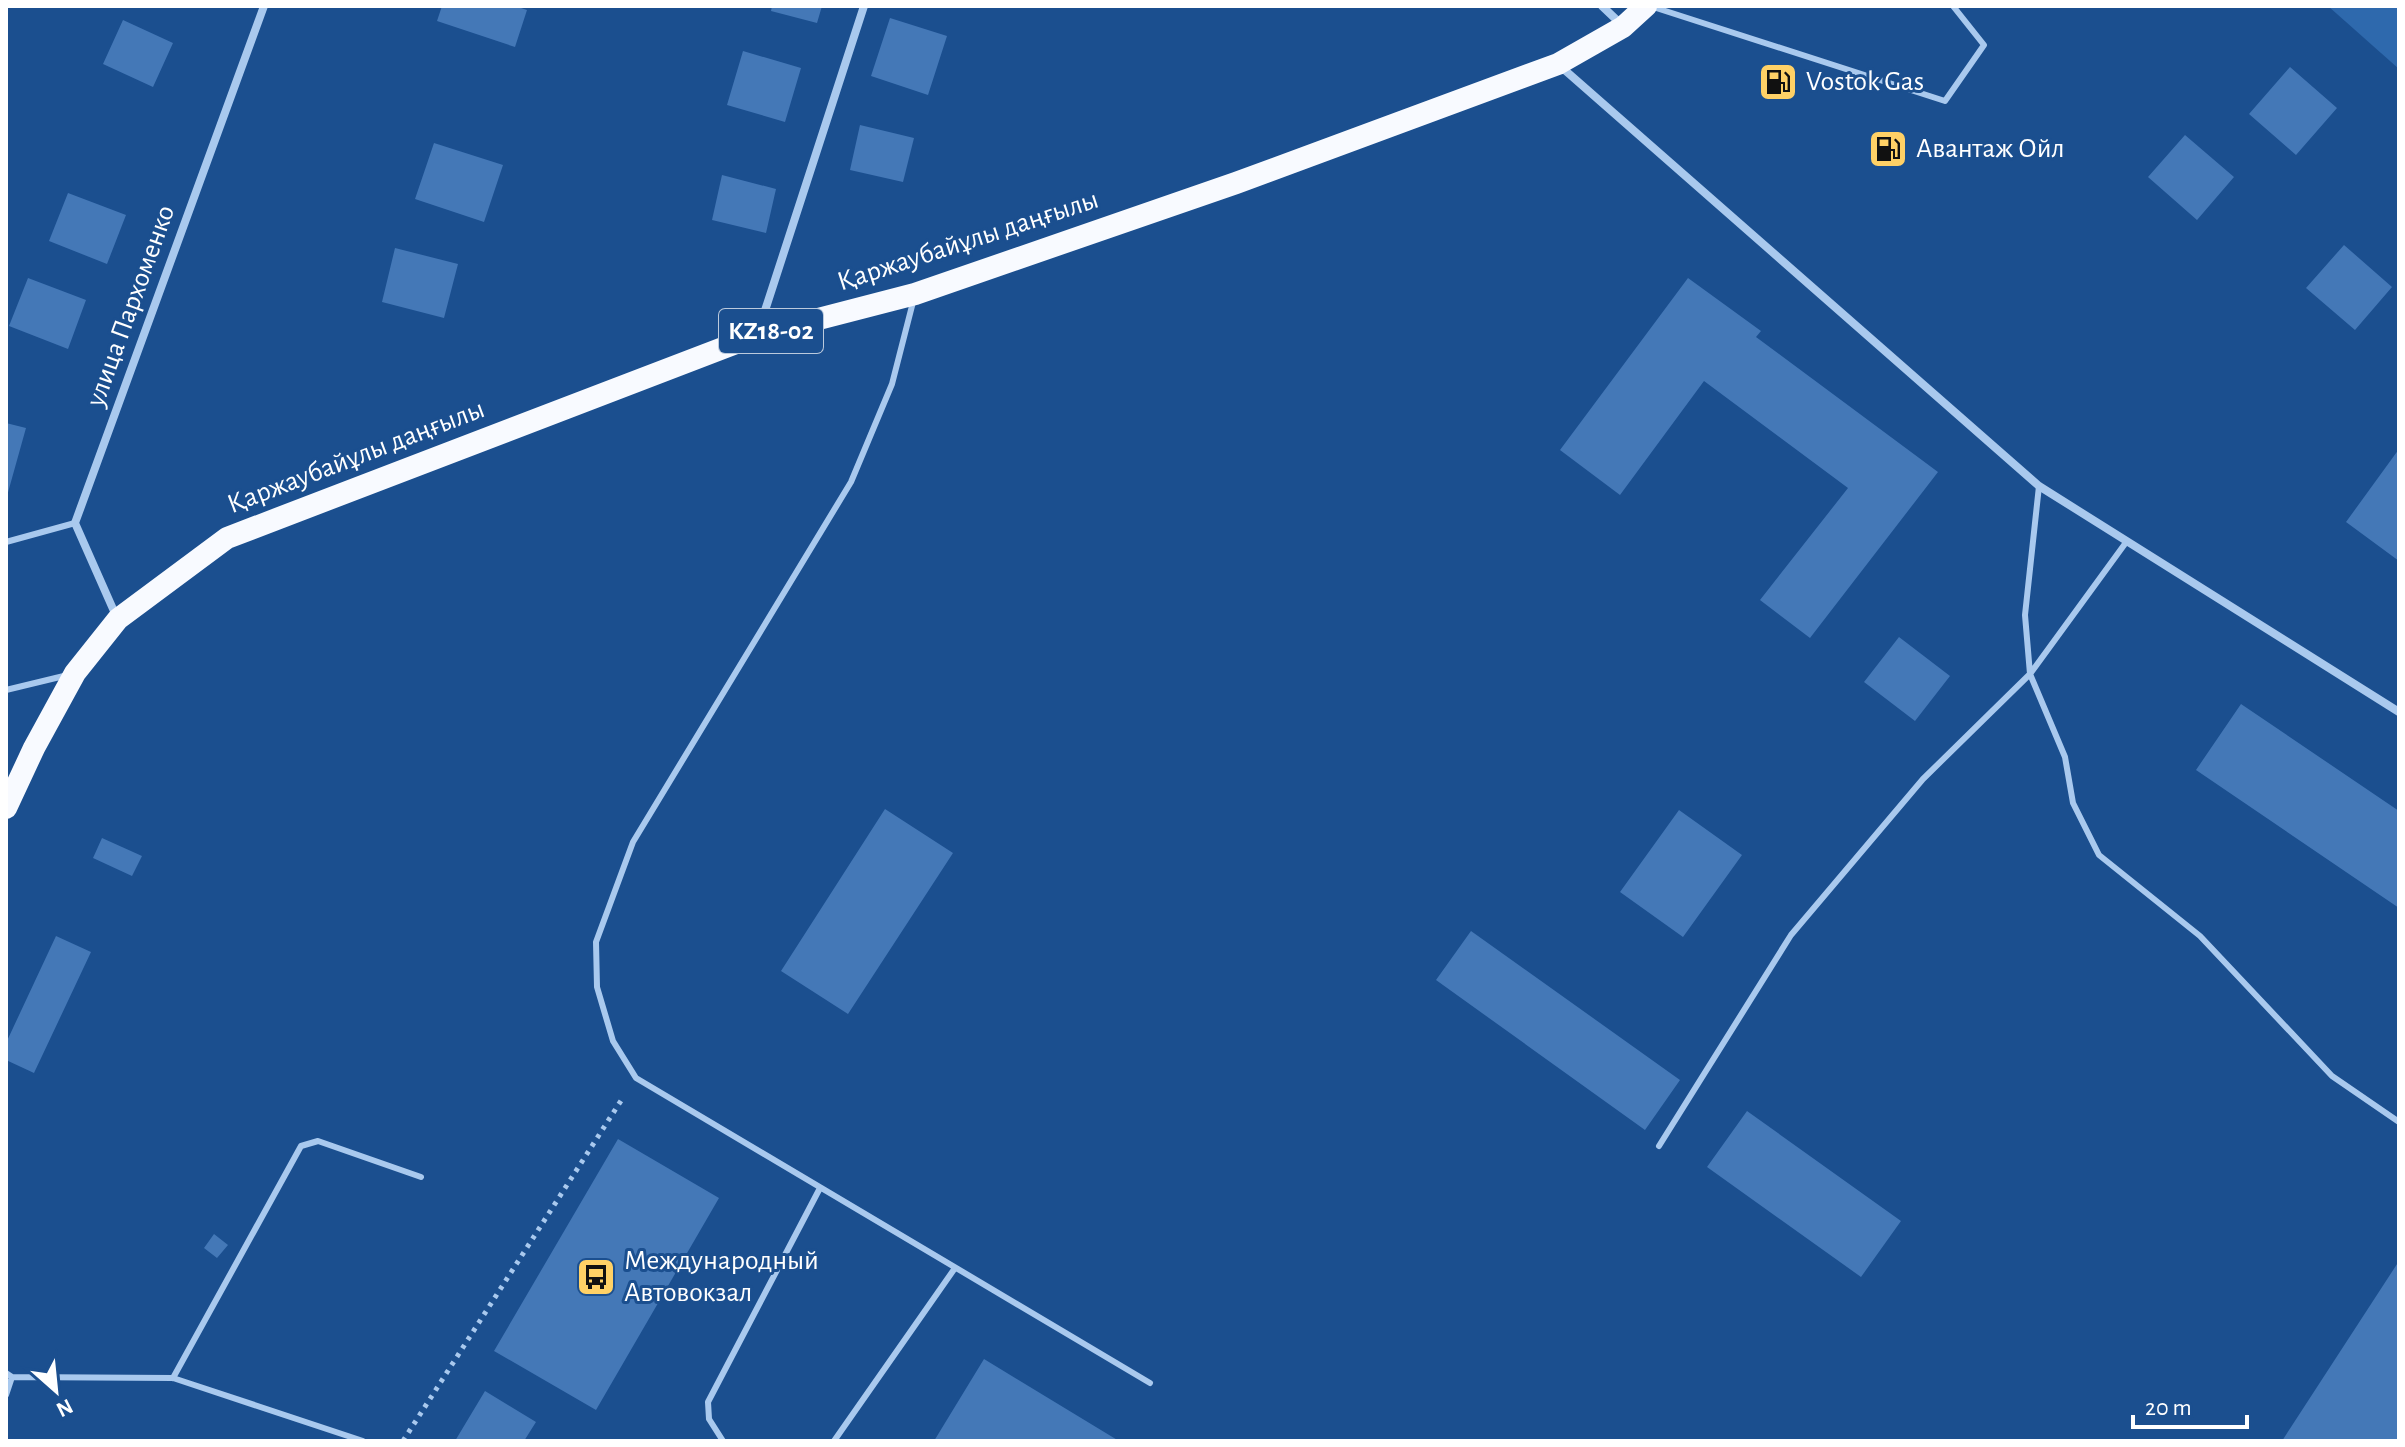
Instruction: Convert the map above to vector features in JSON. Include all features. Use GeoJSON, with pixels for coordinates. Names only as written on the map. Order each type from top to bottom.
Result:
{"type":"FeatureCollection","features":[{"type":"Feature","properties":{"kind":"highway","name":"Қаржаубайұлы даңғылы"},"geometry":{"type":"LineString","coordinates":[[6,808],[75,673],[118,619],[227,538],[757,335],[915,294],[1236,183],[1558,64],[1623,27],[1648,6]]}},
{"type":"Feature","properties":{"kind":"street","name":"улица Пархоменко"},"geometry":{"type":"LineString","coordinates":[[75,523],[264,6]]}},
{"type":"Feature","properties":{"kind":"street"},"geometry":{"type":"LineString","coordinates":[[757,335],[864,6]]}},
{"type":"Feature","properties":{"kind":"street"},"geometry":{"type":"LineString","coordinates":[[1602,6],[1623,27]]}},
{"type":"Feature","properties":{"kind":"street"},"geometry":{"type":"LineString","coordinates":[[1558,64],[2039,486],[2399,712]]}},
{"type":"Feature","properties":{"kind":"street"},"geometry":{"type":"LineString","coordinates":[[75,523],[118,619]]}},
{"type":"Feature","properties":{"kind":"lane"},"geometry":{"type":"LineString","coordinates":[[1648,6],[1945,101],[1984,45],[1953,6]]}},
{"type":"Feature","properties":{"kind":"lane"},"geometry":{"type":"LineString","coordinates":[[915,294],[892,384],[851,482],[633,842],[596,942],[597,987],[613,1041],[636,1078],[1150,1383]]}},
{"type":"Feature","properties":{"kind":"lane"},"geometry":{"type":"LineString","coordinates":[[2039,486],[2025,615],[2030,674],[2065,757],[2073,803],[2099,855],[2200,936],[2332,1076],[2399,1122]]}},
{"type":"Feature","properties":{"kind":"lane"},"geometry":{"type":"LineString","coordinates":[[6,542],[75,523]]}},
{"type":"Feature","properties":{"kind":"lane"},"geometry":{"type":"LineString","coordinates":[[1659,1146],[1791,935],[1923,779],[2030,674],[2127,541]]}},
{"type":"Feature","properties":{"kind":"lane"},"geometry":{"type":"LineString","coordinates":[[6,690],[75,673]]}},
{"type":"Feature","properties":{"kind":"lane"},"geometry":{"type":"LineString","coordinates":[[173,1378],[301,1146],[318,1141],[421,1177]]}},
{"type":"Feature","properties":{"kind":"lane"},"geometry":{"type":"LineString","coordinates":[[723,1441],[709,1419],[708,1402],[820,1188]]}},
{"type":"Feature","properties":{"kind":"lane"},"geometry":{"type":"LineString","coordinates":[[834,1441],[955,1268]]}},
{"type":"Feature","properties":{"kind":"lane"},"geometry":{"type":"LineString","coordinates":[[6,1395],[9,1375],[173,1378],[363,1441]]}},
{"type":"Feature","properties":{"kind":"path"},"geometry":{"type":"LineString","coordinates":[[403,1441],[636,1078]]}},
{"type":"Feature","properties":{"kind":"shaded area"},"geometry":{"type":"Polygon","coordinates":[[[2328,6],[2399,6],[2399,69],[2328,6]]]}},
{"type":"Feature","properties":{"kind":"building"},"geometry":{"type":"Polygon","coordinates":[[[442,6],[515,6],[527,10],[515,47],[437,21],[442,6]]]}},
{"type":"Feature","properties":{"kind":"building"},"geometry":{"type":"Polygon","coordinates":[[[772,6],[822,6],[817,23],[771,11],[772,6]]]}},
{"type":"Feature","properties":{"kind":"building"},"geometry":{"type":"Polygon","coordinates":[[[890,18],[947,36],[928,95],[871,76],[890,18]]]}},
{"type":"Feature","properties":{"kind":"building"},"geometry":{"type":"Polygon","coordinates":[[[123,20],[173,43],[153,87],[103,64],[123,20]]]}},
{"type":"Feature","properties":{"kind":"building"},"geometry":{"type":"Polygon","coordinates":[[[743,51],[801,68],[785,122],[727,105],[743,51]]]}},
{"type":"Feature","properties":{"kind":"building","name":"Vostok Gas"},"geometry":{"type":"Polygon","coordinates":[[[1782,67],[1791,73],[1774,98],[1764,90],[1782,67]]]}},
{"type":"Feature","properties":{"kind":"building"},"geometry":{"type":"Polygon","coordinates":[[[2290,67],[2337,108],[2296,155],[2249,114],[2290,67]]]}},
{"type":"Feature","properties":{"kind":"building"},"geometry":{"type":"Polygon","coordinates":[[[860,125],[914,138],[903,182],[850,170],[860,125]]]}},
{"type":"Feature","properties":{"kind":"building"},"geometry":{"type":"Polygon","coordinates":[[[2185,135],[2234,177],[2197,220],[2148,177],[2185,135]]]}},
{"type":"Feature","properties":{"kind":"building"},"geometry":{"type":"Polygon","coordinates":[[[434,143],[503,165],[484,222],[415,199],[434,143]]]}},
{"type":"Feature","properties":{"kind":"building"},"geometry":{"type":"Polygon","coordinates":[[[722,175],[776,189],[766,233],[712,220],[722,175]]]}},
{"type":"Feature","properties":{"kind":"building"},"geometry":{"type":"Polygon","coordinates":[[[68,193],[126,215],[107,264],[49,241],[68,193]]]}},
{"type":"Feature","properties":{"kind":"building"},"geometry":{"type":"Polygon","coordinates":[[[2344,245],[2392,287],[2355,330],[2306,288],[2344,245]]]}},
{"type":"Feature","properties":{"kind":"building"},"geometry":{"type":"Polygon","coordinates":[[[395,248],[458,264],[444,318],[382,302],[395,248]]]}},
{"type":"Feature","properties":{"kind":"building"},"geometry":{"type":"Polygon","coordinates":[[[28,278],[86,300],[68,349],[9,326],[28,278]]]}},
{"type":"Feature","properties":{"kind":"building"},"geometry":{"type":"Polygon","coordinates":[[[1688,278],[1761,331],[1756,337],[1938,472],[1810,638],[1760,600],[1848,488],[1704,381],[1620,495],[1560,450],[1688,278]]]}},
{"type":"Feature","properties":{"kind":"building"},"geometry":{"type":"Polygon","coordinates":[[[6,423],[26,428],[7,496],[6,496],[6,423]]]}},
{"type":"Feature","properties":{"kind":"building"},"geometry":{"type":"Polygon","coordinates":[[[2399,449],[2399,561],[2346,522],[2399,449]]]}},
{"type":"Feature","properties":{"kind":"building"},"geometry":{"type":"Polygon","coordinates":[[[1899,637],[1950,676],[1915,721],[1864,682],[1899,637]]]}},
{"type":"Feature","properties":{"kind":"building"},"geometry":{"type":"Polygon","coordinates":[[[2241,704],[2399,811],[2399,908],[2196,770],[2241,704]]]}},
{"type":"Feature","properties":{"kind":"building"},"geometry":{"type":"Polygon","coordinates":[[[885,809],[953,853],[848,1014],[781,971],[885,809]]]}},
{"type":"Feature","properties":{"kind":"building"},"geometry":{"type":"Polygon","coordinates":[[[1679,810],[1742,855],[1683,937],[1620,892],[1679,810]]]}},
{"type":"Feature","properties":{"kind":"building"},"geometry":{"type":"Polygon","coordinates":[[[102,838],[142,856],[132,876],[93,858],[102,838]]]}},
{"type":"Feature","properties":{"kind":"building"},"geometry":{"type":"Polygon","coordinates":[[[1471,931],[1680,1080],[1645,1130],[1436,980],[1471,931]]]}},
{"type":"Feature","properties":{"kind":"building"},"geometry":{"type":"Polygon","coordinates":[[[56,936],[91,952],[34,1073],[6,1060],[6,1043],[56,936]]]}},
{"type":"Feature","properties":{"kind":"building"},"geometry":{"type":"Polygon","coordinates":[[[1747,1111],[1901,1221],[1861,1277],[1707,1167],[1747,1111]]]}},
{"type":"Feature","properties":{"kind":"building"},"geometry":{"type":"Polygon","coordinates":[[[618,1139],[719,1198],[596,1410],[494,1351],[618,1139]]]}},
{"type":"Feature","properties":{"kind":"building"},"geometry":{"type":"Polygon","coordinates":[[[214,1234],[228,1245],[217,1258],[204,1248],[214,1234]]]}},
{"type":"Feature","properties":{"kind":"building"},"geometry":{"type":"Polygon","coordinates":[[[2399,1261],[2399,1441],[2282,1441],[2399,1261]]]}},
{"type":"Feature","properties":{"kind":"building"},"geometry":{"type":"Polygon","coordinates":[[[984,1359],[1119,1441],[934,1441],[984,1359]]]}},
{"type":"Feature","properties":{"kind":"building"},"geometry":{"type":"Polygon","coordinates":[[[485,1391],[536,1422],[524,1441],[455,1441],[485,1391]]]}},
{"type":"Feature","properties":{"kind":"place","name":"Vostok Gas"},"geometry":{"type":"Point","coordinates":[1778,82]}},
{"type":"Feature","properties":{"kind":"place","name":"Авантаж Ойл"},"geometry":{"type":"Point","coordinates":[1888,149]}},
{"type":"Feature","properties":{"kind":"place","name":"Международный Автовокзал"},"geometry":{"type":"Point","coordinates":[596,1277]}}]}
